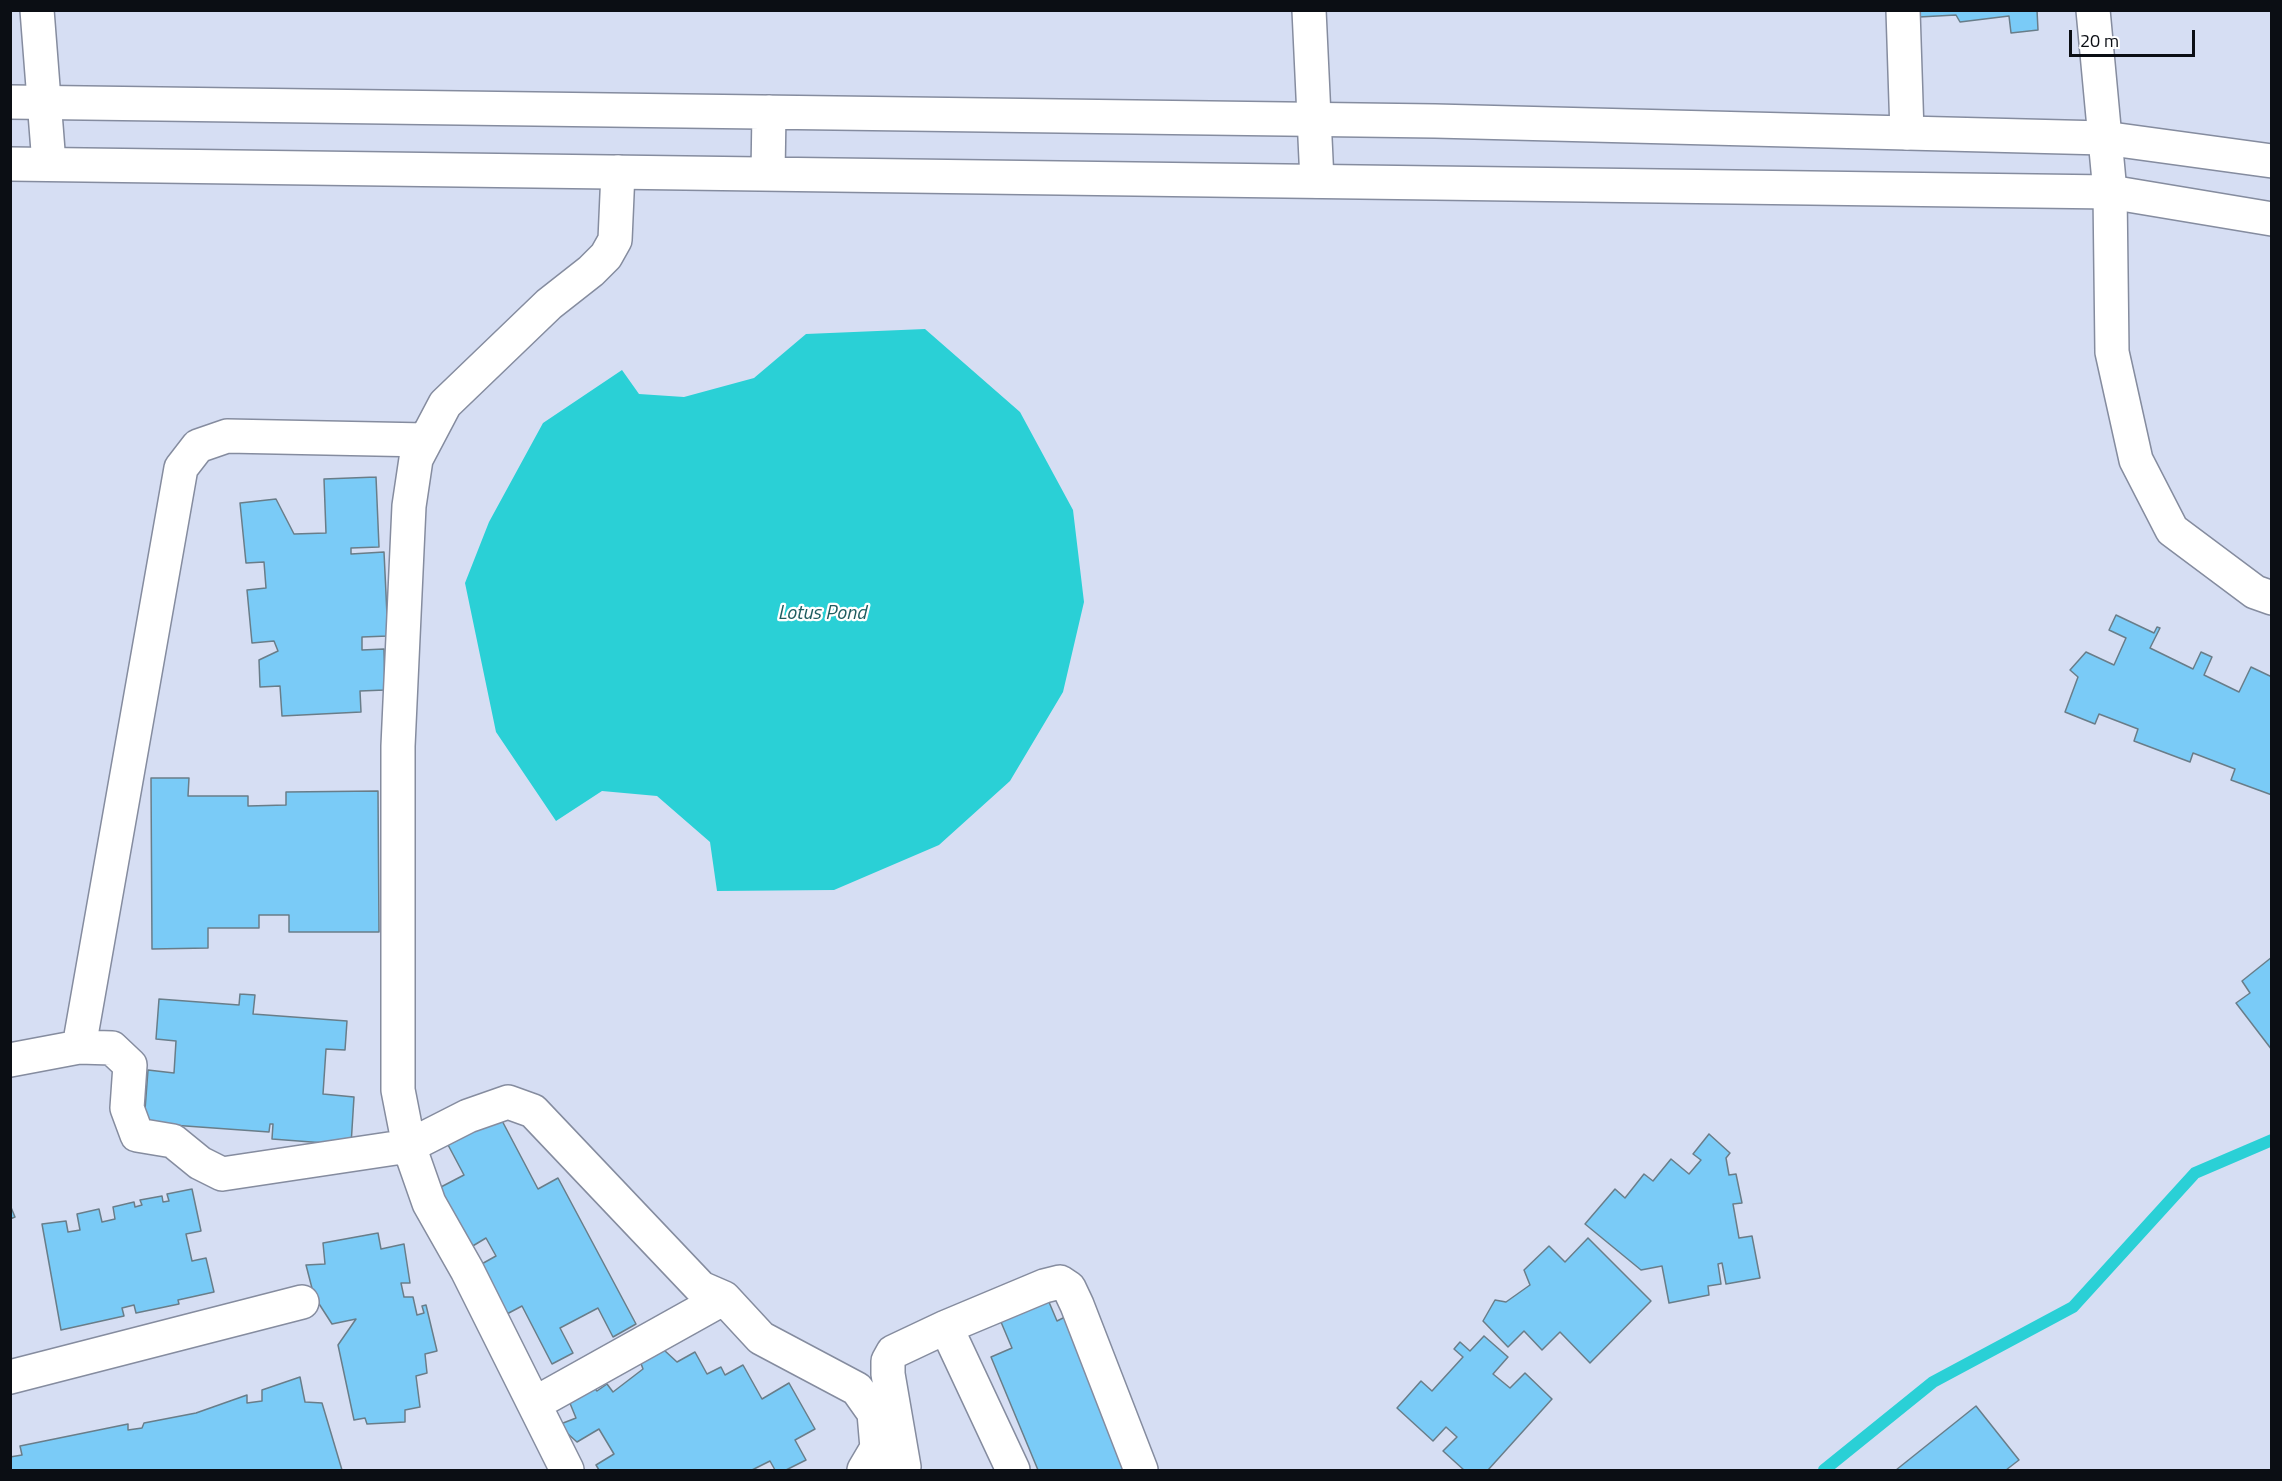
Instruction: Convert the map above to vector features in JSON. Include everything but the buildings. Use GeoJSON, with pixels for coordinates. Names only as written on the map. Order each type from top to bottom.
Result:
{"type":"FeatureCollection","features":[{"type":"Feature","properties":{"kind":"street"},"geometry":{"type":"LineString","coordinates":[[37,10],[49,164]]}},
{"type":"Feature","properties":{"kind":"street"},"geometry":{"type":"LineString","coordinates":[[1309,10],[1317,181]]}},
{"type":"Feature","properties":{"kind":"street"},"geometry":{"type":"LineString","coordinates":[[1903,10],[1907,133]]}},
{"type":"Feature","properties":{"kind":"street"},"geometry":{"type":"LineString","coordinates":[[2093,10],[2109,192],[2112,352],[2136,460],[2172,530],[2255,592],[2271,598]]}},
{"type":"Feature","properties":{"kind":"street"},"geometry":{"type":"LineString","coordinates":[[10,102],[1313,120],[2104,138],[2271,161]]}},
{"type":"Feature","properties":{"kind":"street"},"geometry":{"type":"LineString","coordinates":[[768,174],[769,112]]}},
{"type":"Feature","properties":{"kind":"street"},"geometry":{"type":"LineString","coordinates":[[10,164],[2109,192],[2271,219]]}},
{"type":"Feature","properties":{"kind":"street"},"geometry":{"type":"LineString","coordinates":[[567,1470],[467,1270],[429,1203],[409,1146],[398,1090],[398,746],[409,506],[416,459],[444,404],[549,304],[591,271],[606,256],[615,240],[618,172]]}},
{"type":"Feature","properties":{"kind":"street"},"geometry":{"type":"LineString","coordinates":[[79,1047],[132,786],[181,468],[198,446],[226,435],[426,440]]}},
{"type":"Feature","properties":{"kind":"street"},"geometry":{"type":"LineString","coordinates":[[10,1060],[79,1047],[112,1048],[130,1065],[127,1108],[137,1135],[173,1141],[200,1163],[222,1174],[409,1146],[468,1116],[507,1102],[533,1111],[701,1287],[724,1298],[761,1338],[857,1389],[874,1413],[877,1448],[864,1470]]}},
{"type":"Feature","properties":{"kind":"street"},"geometry":{"type":"LineString","coordinates":[[902,1469],[888,1374],[888,1361],[893,1352],[910,1342],[1044,1286],[1060,1282],[1069,1288],[1141,1470]]}},
{"type":"Feature","properties":{"kind":"street"},"geometry":{"type":"LineString","coordinates":[[534,1404],[724,1298]]}},
{"type":"Feature","properties":{"kind":"street"},"geometry":{"type":"LineString","coordinates":[[10,1377],[302,1302]]}},
{"type":"Feature","properties":{"kind":"street"},"geometry":{"type":"LineString","coordinates":[[946,1327],[1013,1470]]}},
{"type":"Feature","properties":{"kind":"water","name":"Lotus Pond"},"geometry":{"type":"Polygon","coordinates":[[[925,329],[1020,412],[1073,510],[1084,602],[1063,692],[1010,781],[939,845],[834,890],[717,891],[710,842],[657,796],[602,791],[556,821],[496,732],[465,583],[489,522],[543,423],[622,370],[639,394],[684,397],[754,378],[806,334],[925,329]]]}},
{"type":"Feature","properties":{"kind":"waterway"},"geometry":{"type":"LineString","coordinates":[[1824,1470],[1933,1382],[2073,1307],[2195,1173],[2272,1140]]}}]}
